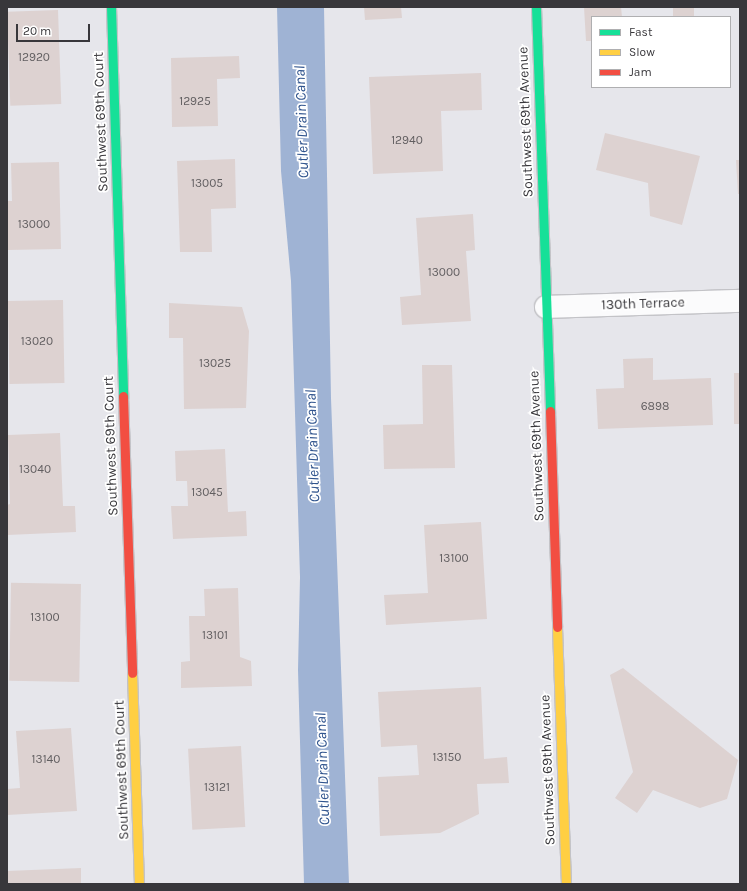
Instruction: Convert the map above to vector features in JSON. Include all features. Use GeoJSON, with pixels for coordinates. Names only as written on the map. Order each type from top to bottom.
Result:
{"type":"FeatureCollection","features":[{"type":"Feature","properties":{"kind":"street","name":"Southwest 69th Court"},"geometry":{"type":"LineString","coordinates":[[111,7],[139,884]]}},
{"type":"Feature","properties":{"kind":"street","name":"Southwest 69th Avenue"},"geometry":{"type":"LineString","coordinates":[[536,7],[566,884]]}},
{"type":"Feature","properties":{"kind":"street","name":"130th Terrace"},"geometry":{"type":"LineString","coordinates":[[546,307],[740,301]]}},
{"type":"Feature","properties":{"kind":"water","name":"Cutler Drain Canal"},"geometry":{"type":"Polygon","coordinates":[[[277,7],[324,7],[331,398],[349,884],[304,884],[298,670],[300,577],[291,281],[281,171],[277,7]]]}},
{"type":"Feature","properties":{"kind":"building"},"geometry":{"type":"Polygon","coordinates":[[[364,7],[401,7],[402,18],[365,20],[364,7]]]}},
{"type":"Feature","properties":{"kind":"building"},"geometry":{"type":"Polygon","coordinates":[[[584,7],[621,7],[622,16],[591,16],[591,41],[586,41],[584,7]]]}},
{"type":"Feature","properties":{"kind":"building"},"geometry":{"type":"Polygon","coordinates":[[[673,7],[694,7],[694,16],[673,16],[673,7]]]}},
{"type":"Feature","properties":{"kind":"building"},"geometry":{"type":"Polygon","coordinates":[[[58,10],[61,104],[10,106],[7,12],[58,10]]]}},
{"type":"Feature","properties":{"kind":"building"},"geometry":{"type":"Polygon","coordinates":[[[239,56],[240,78],[217,79],[218,126],[172,127],[171,58],[239,56]]]}},
{"type":"Feature","properties":{"kind":"building"},"geometry":{"type":"Polygon","coordinates":[[[481,73],[482,110],[441,111],[443,171],[373,174],[369,77],[481,73]]]}},
{"type":"Feature","properties":{"kind":"building"},"geometry":{"type":"Polygon","coordinates":[[[605,133],[700,156],[682,225],[650,216],[648,183],[596,170],[605,133]]]}},
{"type":"Feature","properties":{"kind":"building"},"geometry":{"type":"Polygon","coordinates":[[[235,159],[236,208],[211,209],[212,252],[180,252],[177,161],[235,159]]]}},
{"type":"Feature","properties":{"kind":"building"},"geometry":{"type":"Polygon","coordinates":[[[736,160],[740,160],[740,194],[738,194],[736,160]]]}},
{"type":"Feature","properties":{"kind":"building"},"geometry":{"type":"Polygon","coordinates":[[[59,162],[61,249],[7,250],[7,201],[12,201],[11,163],[59,162]]]}},
{"type":"Feature","properties":{"kind":"building"},"geometry":{"type":"Polygon","coordinates":[[[473,214],[475,250],[466,251],[471,321],[402,325],[400,297],[421,295],[416,218],[473,214]]]}},
{"type":"Feature","properties":{"kind":"building"},"geometry":{"type":"Polygon","coordinates":[[[63,300],[64,383],[9,384],[8,301],[63,300]]]}},
{"type":"Feature","properties":{"kind":"building"},"geometry":{"type":"Polygon","coordinates":[[[169,303],[242,307],[249,331],[246,408],[184,409],[183,338],[169,338],[169,303]]]}},
{"type":"Feature","properties":{"kind":"building"},"geometry":{"type":"Polygon","coordinates":[[[653,358],[653,380],[711,378],[713,425],[598,429],[596,389],[624,388],[623,359],[653,358]]]}},
{"type":"Feature","properties":{"kind":"building"},"geometry":{"type":"Polygon","coordinates":[[[422,365],[452,365],[455,468],[384,469],[383,425],[423,424],[422,365]]]}},
{"type":"Feature","properties":{"kind":"building"},"geometry":{"type":"Polygon","coordinates":[[[734,373],[740,373],[740,424],[734,424],[734,373]]]}},
{"type":"Feature","properties":{"kind":"building"},"geometry":{"type":"Polygon","coordinates":[[[60,433],[63,506],[75,506],[76,532],[7,535],[7,505],[10,504],[8,435],[60,433]]]}},
{"type":"Feature","properties":{"kind":"building"},"geometry":{"type":"Polygon","coordinates":[[[225,449],[228,512],[246,511],[247,536],[173,539],[171,506],[188,506],[187,481],[176,481],[175,451],[225,449]]]}},
{"type":"Feature","properties":{"kind":"building"},"geometry":{"type":"Polygon","coordinates":[[[481,522],[487,619],[386,625],[384,595],[428,593],[424,525],[481,522]]]}},
{"type":"Feature","properties":{"kind":"building"},"geometry":{"type":"Polygon","coordinates":[[[11,583],[81,584],[79,682],[9,681],[11,583]]]}},
{"type":"Feature","properties":{"kind":"building"},"geometry":{"type":"Polygon","coordinates":[[[238,588],[240,657],[251,661],[252,686],[181,688],[181,662],[190,661],[189,616],[205,616],[204,589],[238,588]]]}},
{"type":"Feature","properties":{"kind":"building"},"geometry":{"type":"Polygon","coordinates":[[[623,668],[738,760],[727,799],[700,808],[653,790],[637,813],[615,798],[633,772],[610,675],[623,668]]]}},
{"type":"Feature","properties":{"kind":"building"},"geometry":{"type":"Polygon","coordinates":[[[481,687],[484,759],[507,757],[509,783],[477,784],[479,814],[440,833],[380,836],[378,777],[419,775],[417,745],[381,747],[378,692],[481,687]]]}},
{"type":"Feature","properties":{"kind":"building"},"geometry":{"type":"Polygon","coordinates":[[[71,728],[77,811],[7,815],[7,789],[20,788],[16,731],[71,728]]]}},
{"type":"Feature","properties":{"kind":"building"},"geometry":{"type":"Polygon","coordinates":[[[241,746],[245,827],[192,830],[188,749],[241,746]]]}},
{"type":"Feature","properties":{"kind":"building"},"geometry":{"type":"Polygon","coordinates":[[[81,868],[81,884],[7,884],[7,871],[81,868]]]}},
{"type":"Feature","properties":{"kind":"traffic: fast"},"geometry":{"type":"LineString","coordinates":[[111,7],[123,396]]}},
{"type":"Feature","properties":{"kind":"traffic: fast"},"geometry":{"type":"LineString","coordinates":[[536,7],[550,411]]}},
{"type":"Feature","properties":{"kind":"traffic: slow"},"geometry":{"type":"LineString","coordinates":[[557,627],[566,884]]}},
{"type":"Feature","properties":{"kind":"traffic: slow"},"geometry":{"type":"LineString","coordinates":[[132,673],[139,884]]}},
{"type":"Feature","properties":{"kind":"traffic: jam"},"geometry":{"type":"LineString","coordinates":[[123,396],[132,673]]}},
{"type":"Feature","properties":{"kind":"traffic: jam"},"geometry":{"type":"LineString","coordinates":[[550,411],[557,627]]}}]}
